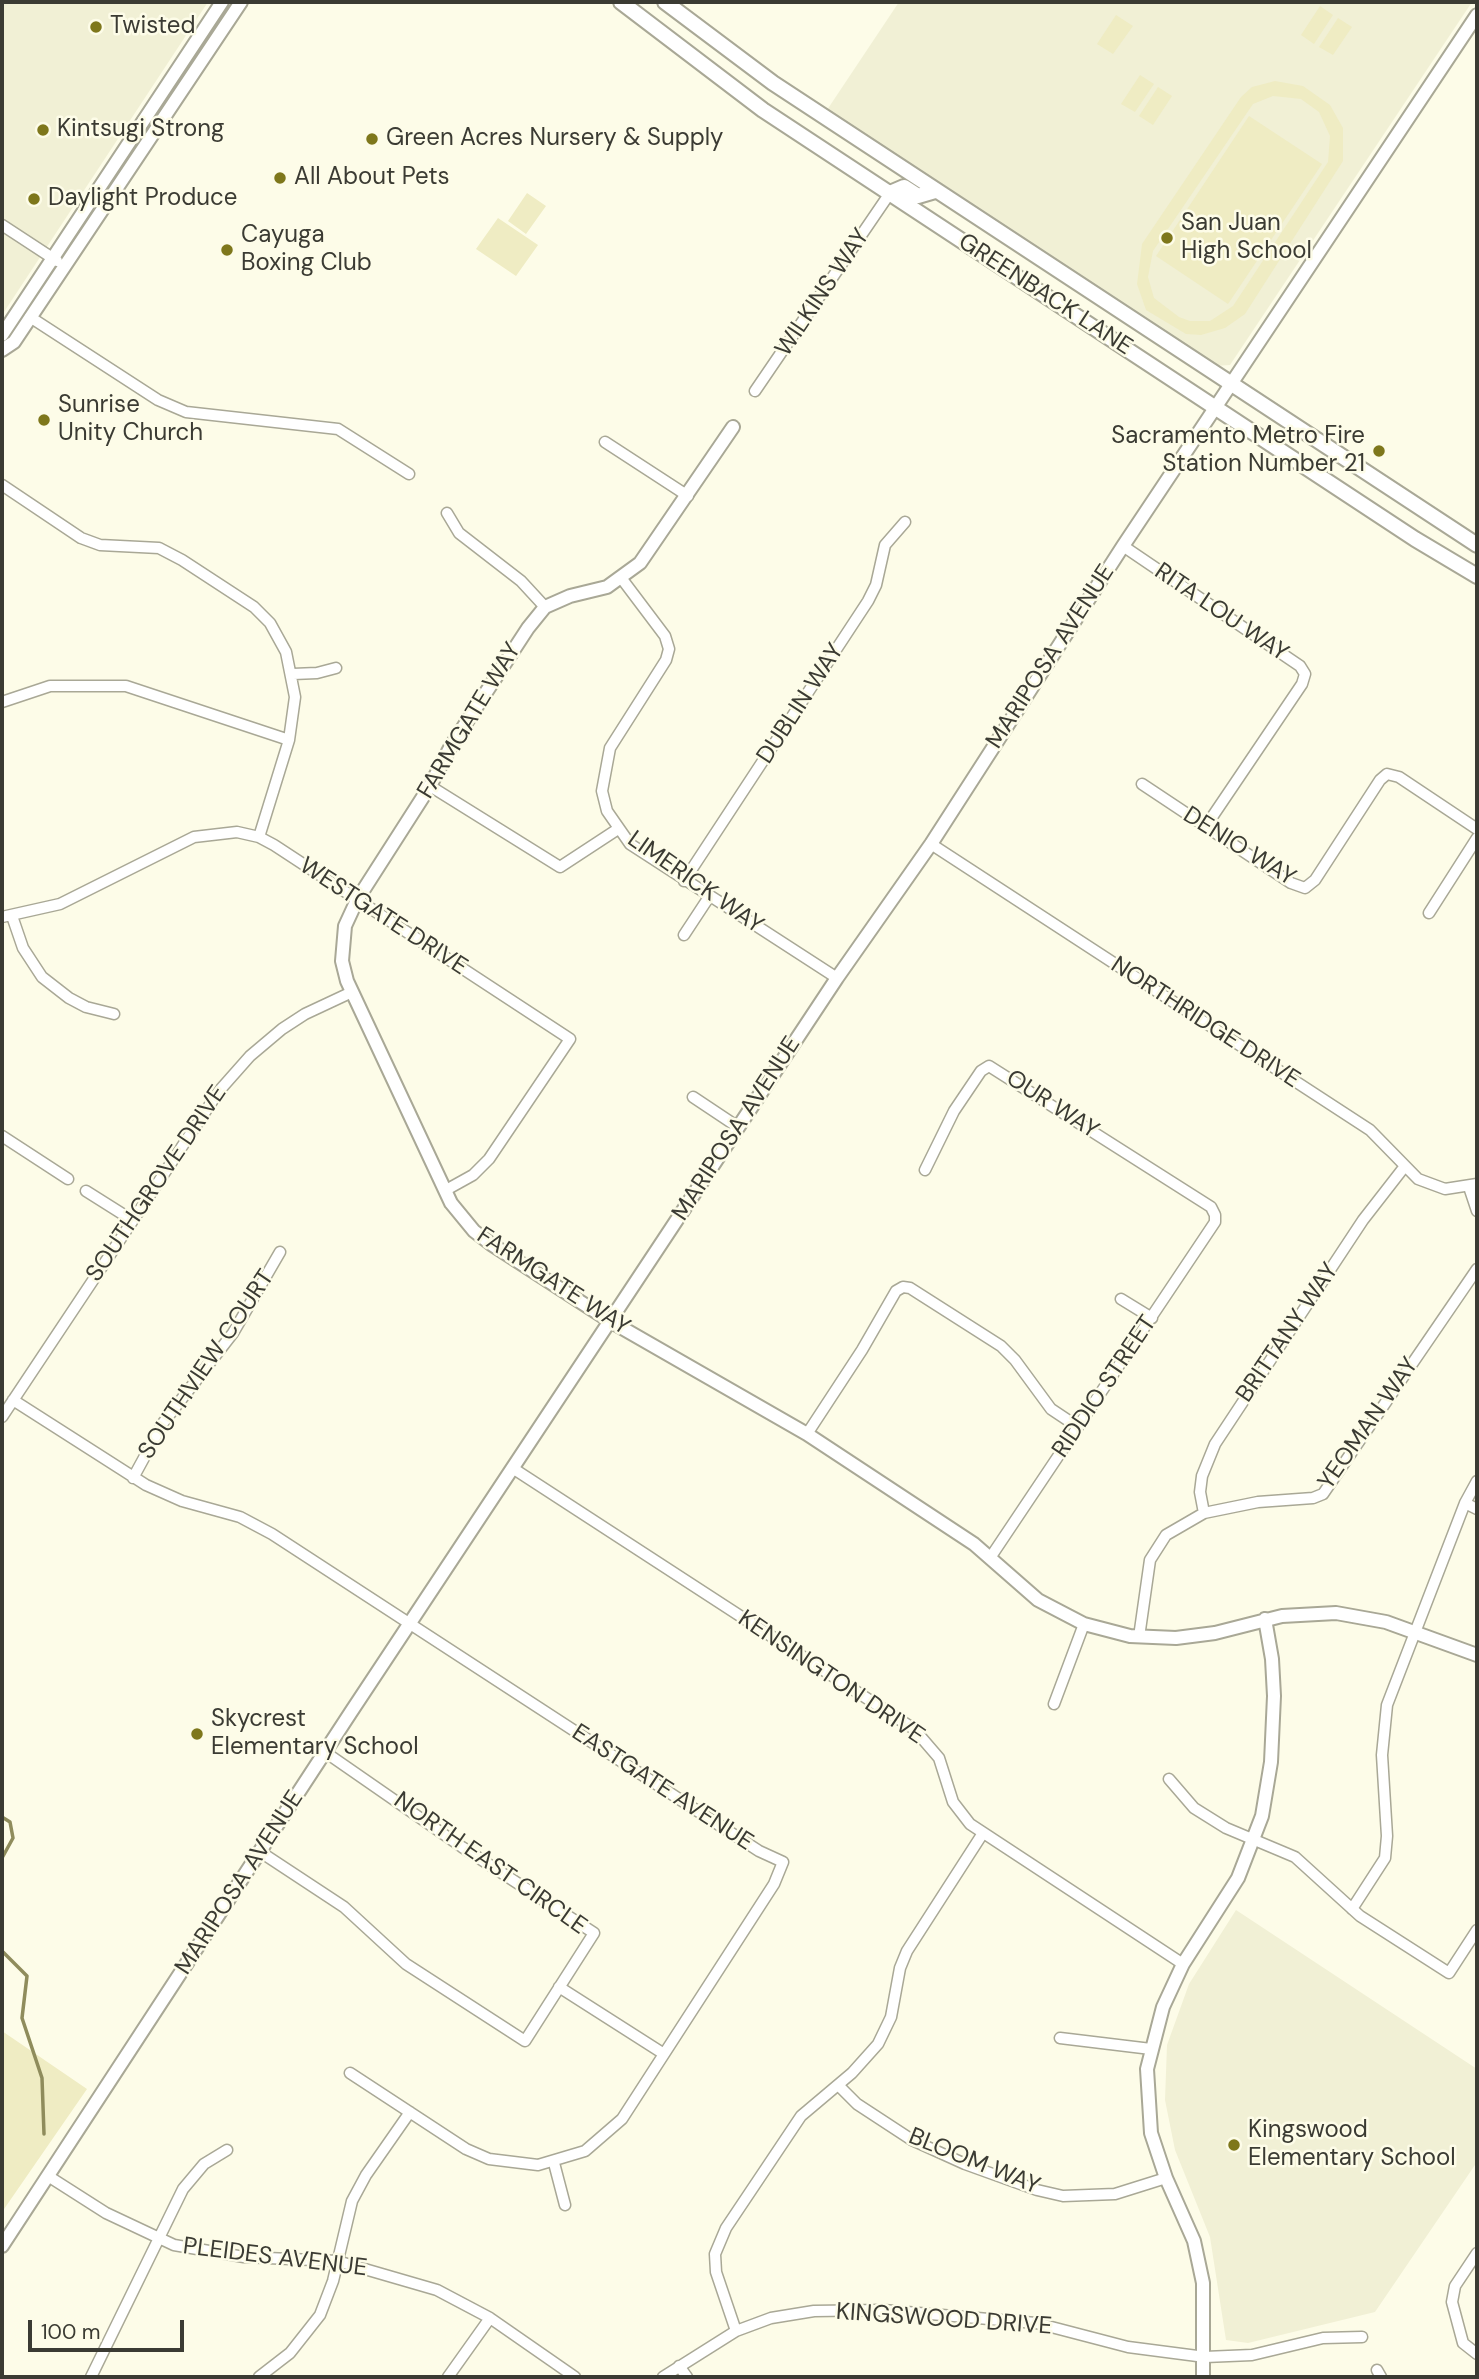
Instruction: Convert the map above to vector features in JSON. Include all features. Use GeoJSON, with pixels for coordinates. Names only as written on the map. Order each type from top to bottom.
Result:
{"type":"FeatureCollection","features":[{"type":"Feature","properties":{"kind":"main road","name":"GREENBACK LANE"},"geometry":{"type":"LineString","coordinates":[[621,2],[762,110],[1366,507],[1477,576]]}},
{"type":"Feature","properties":{"kind":"main road","name":"GREENBACK LANE"},"geometry":{"type":"LineString","coordinates":[[665,2],[773,83],[1381,485],[1477,545]]}},
{"type":"Feature","properties":{"kind":"main road"},"geometry":{"type":"LineString","coordinates":[[890,194],[904,187],[918,196],[935,191]]}},
{"type":"Feature","properties":{"kind":"main road"},"geometry":{"type":"LineString","coordinates":[[1366,507],[1381,485]]}},
{"type":"Feature","properties":{"kind":"street"},"geometry":{"type":"LineString","coordinates":[[2,335],[222,2]]}},
{"type":"Feature","properties":{"kind":"street"},"geometry":{"type":"LineString","coordinates":[[2,350],[14,342],[241,2]]}},
{"type":"Feature","properties":{"kind":"street","name":"MARIPOSA AVENUE"},"geometry":{"type":"LineString","coordinates":[[2,2246],[259,1851],[837,978],[931,844],[1123,546],[1477,15]]}},
{"type":"Feature","properties":{"kind":"street"},"geometry":{"type":"LineString","coordinates":[[174,102],[179,83],[200,50],[198,40]]}},
{"type":"Feature","properties":{"kind":"street"},"geometry":{"type":"LineString","coordinates":[[134,136],[149,128],[166,103],[174,102]]}},
{"type":"Feature","properties":{"kind":"street","name":"WILKINS WAY"},"geometry":{"type":"LineString","coordinates":[[755,391],[890,194]]}},
{"type":"Feature","properties":{"kind":"street"},"geometry":{"type":"LineString","coordinates":[[2,225],[65,265]]}},
{"type":"Feature","properties":{"kind":"street"},"geometry":{"type":"LineString","coordinates":[[30,317],[158,400],[186,412],[338,429],[409,474]]}},
{"type":"Feature","properties":{"kind":"street"},"geometry":{"type":"LineString","coordinates":[[447,513],[460,533],[521,580],[545,607],[622,579],[656,543],[733,427]]}},
{"type":"Feature","properties":{"kind":"street"},"geometry":{"type":"LineString","coordinates":[[605,442],[688,496]]}},
{"type":"Feature","properties":{"kind":"street"},"geometry":{"type":"LineString","coordinates":[[2,485],[81,538],[100,545],[159,548],[254,607],[270,623],[280,638],[293,674],[295,697],[289,740],[259,837]]}},
{"type":"Feature","properties":{"kind":"street","name":"DUBLIN WAY"},"geometry":{"type":"LineString","coordinates":[[684,881],[868,601],[876,585],[885,545],[905,522]]}},
{"type":"Feature","properties":{"kind":"street","name":"RITA LOU WAY"},"geometry":{"type":"LineString","coordinates":[[1123,546],[1300,666],[1305,674],[1302,684],[1206,826]]}},
{"type":"Feature","properties":{"kind":"street","name":"LIMERICK WAY"},"geometry":{"type":"LineString","coordinates":[[622,579],[665,636],[669,649],[666,660],[618,733],[604,766],[602,791],[607,811],[630,844],[837,978]]}},
{"type":"Feature","properties":{"kind":"street","name":"FARMGATE WAY"},"geometry":{"type":"LineString","coordinates":[[545,607],[512,649],[451,746],[430,786],[357,900],[345,926],[341,944],[342,961],[352,992],[458,1214],[474,1231],[610,1321],[807,1434],[974,1544],[1029,1595],[1084,1624],[1139,1637],[1200,1636],[1295,1614],[1336,1614],[1374,1619],[1477,1655]]}},
{"type":"Feature","properties":{"kind":"street"},"geometry":{"type":"LineString","coordinates":[[293,674],[336,668]]}},
{"type":"Feature","properties":{"kind":"street"},"geometry":{"type":"LineString","coordinates":[[2,702],[50,687],[126,686],[289,740]]}},
{"type":"Feature","properties":{"kind":"street","name":"DENIO WAY"},"geometry":{"type":"LineString","coordinates":[[1142,784],[1291,883],[1305,888],[1315,880],[1380,779],[1387,774],[1399,777],[1477,830]]}},
{"type":"Feature","properties":{"kind":"street"},"geometry":{"type":"LineString","coordinates":[[430,786],[560,867],[618,829]]}},
{"type":"Feature","properties":{"kind":"street","name":"WESTGATE DRIVE"},"geometry":{"type":"LineString","coordinates":[[7,916],[60,904],[194,837],[222,832],[259,837],[570,1039],[489,1159],[473,1175],[446,1191]]}},
{"type":"Feature","properties":{"kind":"street"},"geometry":{"type":"LineString","coordinates":[[1429,913],[1477,838]]}},
{"type":"Feature","properties":{"kind":"street","name":"NORTHRIDGE DRIVE"},"geometry":{"type":"LineString","coordinates":[[931,844],[1370,1130],[1418,1179],[1445,1189],[1473,1185]]}},
{"type":"Feature","properties":{"kind":"street"},"geometry":{"type":"LineString","coordinates":[[684,935],[709,897]]}},
{"type":"Feature","properties":{"kind":"street"},"geometry":{"type":"LineString","coordinates":[[7,916],[23,948],[48,983],[86,1007],[114,1014]]}},
{"type":"Feature","properties":{"kind":"street","name":"SOUTHGROVE DRIVE"},"geometry":{"type":"LineString","coordinates":[[2,1417],[210,1103],[238,1068],[294,1020],[352,992]]}},
{"type":"Feature","properties":{"kind":"street","name":"OUR WAY"},"geometry":{"type":"LineString","coordinates":[[925,1170],[954,1111],[981,1071],[989,1066],[1210,1207],[1215,1215]]}},
{"type":"Feature","properties":{"kind":"street"},"geometry":{"type":"LineString","coordinates":[[694,1097],[738,1127]]}},
{"type":"Feature","properties":{"kind":"street"},"geometry":{"type":"LineString","coordinates":[[2,1136],[68,1179]]}},
{"type":"Feature","properties":{"kind":"street","name":"BRITTANY WAY"},"geometry":{"type":"LineString","coordinates":[[1203,1513],[1200,1492],[1202,1476],[1215,1444],[1363,1220],[1405,1166]]}},
{"type":"Feature","properties":{"kind":"street"},"geometry":{"type":"LineString","coordinates":[[1473,1185],[1477,1211]]}},
{"type":"Feature","properties":{"kind":"street"},"geometry":{"type":"LineString","coordinates":[[86,1191],[132,1220]]}},
{"type":"Feature","properties":{"kind":"street","name":"RIDDIO STREET"},"geometry":{"type":"LineString","coordinates":[[990,1558],[1215,1222],[1215,1215]]}},
{"type":"Feature","properties":{"kind":"street","name":"SOUTHVIEW COURT"},"geometry":{"type":"LineString","coordinates":[[133,1478],[163,1423],[243,1317],[280,1252]]}},
{"type":"Feature","properties":{"kind":"street","name":"YEOMAN WAY"},"geometry":{"type":"LineString","coordinates":[[1139,1637],[1150,1560],[1158,1544],[1174,1528],[1203,1513],[1258,1502],[1313,1498],[1323,1494],[1477,1269]]}},
{"type":"Feature","properties":{"kind":"street"},"geometry":{"type":"LineString","coordinates":[[807,1434],[862,1350],[896,1291],[903,1287],[910,1288],[1001,1346],[1015,1360],[1051,1409],[1078,1427]]}},
{"type":"Feature","properties":{"kind":"street"},"geometry":{"type":"LineString","coordinates":[[1121,1299],[1152,1318]]}},
{"type":"Feature","properties":{"kind":"street","name":"EASTGATE AVENUE"},"geometry":{"type":"LineString","coordinates":[[13,1400],[133,1478],[170,1496],[251,1522],[759,1852],[783,1862],[774,1885],[664,2054],[611,2131],[585,2151],[554,2163],[521,2165],[489,2159],[350,2073]]}},
{"type":"Feature","properties":{"kind":"street","name":"KENSINGTON DRIVE"},"geometry":{"type":"LineString","coordinates":[[514,1469],[914,1729],[939,1758],[953,1802],[960,1814],[983,1833],[1184,1964]]}},
{"type":"Feature","properties":{"kind":"street"},"geometry":{"type":"LineString","coordinates":[[1352,1909],[1385,1857],[1382,1734],[1387,1705],[1465,1503],[1477,1481]]}},
{"type":"Feature","properties":{"kind":"street"},"geometry":{"type":"LineString","coordinates":[[1465,1503],[1477,1509]]}},
{"type":"Feature","properties":{"kind":"street"},"geometry":{"type":"LineString","coordinates":[[1203,2377],[1203,2283],[1194,2241],[1166,2178],[1151,2133],[1147,2069],[1163,2007],[1184,1964],[1223,1905],[1255,1839],[1268,1789],[1273,1728],[1274,1671],[1265,1619]]}},
{"type":"Feature","properties":{"kind":"street"},"geometry":{"type":"LineString","coordinates":[[1054,1704],[1084,1624]]}},
{"type":"Feature","properties":{"kind":"street","name":"NORTH EAST CIRCLE"},"geometry":{"type":"LineString","coordinates":[[259,1851],[352,1914],[406,1964],[525,2040],[594,1933],[462,1847],[325,1752]]}},
{"type":"Feature","properties":{"kind":"street"},"geometry":{"type":"LineString","coordinates":[[1169,1779],[1194,1808],[1226,1828],[1303,1863],[1352,1909],[1449,1973],[1477,1930]]}},
{"type":"Feature","properties":{"kind":"street"},"geometry":{"type":"LineString","coordinates":[[736,2331],[721,2294],[715,2253],[726,2228],[780,2143],[801,2116],[838,2085],[878,2044],[891,2017],[900,1968],[908,1951],[983,1833]]}},
{"type":"Feature","properties":{"kind":"street"},"geometry":{"type":"LineString","coordinates":[[559,1987],[664,2054]]}},
{"type":"Feature","properties":{"kind":"street"},"geometry":{"type":"LineString","coordinates":[[1059,2038],[1151,2049]]}},
{"type":"Feature","properties":{"kind":"street","name":"BLOOM WAY"},"geometry":{"type":"LineString","coordinates":[[838,2085],[857,2104],[912,2140],[965,2164],[1037,2190],[1063,2196],[1115,2194],[1166,2178]]}},
{"type":"Feature","properties":{"kind":"street"},"geometry":{"type":"LineString","coordinates":[[259,2377],[290,2353],[316,2322],[330,2293],[352,2201],[366,2175],[410,2112]]}},
{"type":"Feature","properties":{"kind":"street"},"geometry":{"type":"LineString","coordinates":[[91,2377],[131,2300],[157,2239],[193,2175],[204,2164],[227,2150]]}},
{"type":"Feature","properties":{"kind":"street"},"geometry":{"type":"LineString","coordinates":[[554,2163],[565,2205]]}},
{"type":"Feature","properties":{"kind":"street","name":"PLEIDES AVENUE"},"geometry":{"type":"LineString","coordinates":[[48,2176],[106,2213],[157,2239],[224,2255],[337,2261],[437,2290],[490,2318],[575,2377]]}},
{"type":"Feature","properties":{"kind":"street"},"geometry":{"type":"LineString","coordinates":[[1477,2253],[1455,2286],[1452,2302],[1463,2343],[1477,2354]]}},
{"type":"Feature","properties":{"kind":"street","name":"KINGSWOOD DRIVE"},"geometry":{"type":"LineString","coordinates":[[663,2377],[736,2331],[771,2318],[814,2311],[883,2310],[1036,2323],[1153,2353],[1205,2357],[1252,2355],[1323,2338],[1362,2337]]}},
{"type":"Feature","properties":{"kind":"street"},"geometry":{"type":"LineString","coordinates":[[448,2377],[490,2318]]}},
{"type":"Feature","properties":{"kind":"street"},"geometry":{"type":"LineString","coordinates":[[679,2366],[687,2377]]}},
{"type":"Feature","properties":{"kind":"shaded area"},"geometry":{"type":"Polygon","coordinates":[[[2,2],[208,2],[2,315],[2,2]]]}},
{"type":"Feature","properties":{"kind":"shaded area","name":"San Juan High School"},"geometry":{"type":"Polygon","coordinates":[[[899,2],[1472,2],[1230,365],[1214,366],[827,110],[899,2]]]}},
{"type":"Feature","properties":{"kind":"shaded area"},"geometry":{"type":"Polygon","coordinates":[[[1320,6],[1333,15],[1314,44],[1301,35],[1320,6]]]}},
{"type":"Feature","properties":{"kind":"shaded area"},"geometry":{"type":"Polygon","coordinates":[[[1116,15],[1133,26],[1113,54],[1097,44],[1116,15]]]}},
{"type":"Feature","properties":{"kind":"shaded area"},"geometry":{"type":"Polygon","coordinates":[[[1338,18],[1352,27],[1333,55],[1319,47],[1338,18]]]}},
{"type":"Feature","properties":{"kind":"shaded area"},"geometry":{"type":"Polygon","coordinates":[[[1140,75],[1154,84],[1135,112],[1121,104],[1140,75]]]}},
{"type":"Feature","properties":{"kind":"shaded area"},"geometry":{"type":"Polygon","coordinates":[[[1275,81],[1303,86],[1330,105],[1343,128],[1343,161],[1245,314],[1225,328],[1201,335],[1186,334],[1146,310],[1137,284],[1142,244],[1241,97],[1252,87],[1275,81]],[[1273,96],[1253,104],[1153,251],[1148,277],[1154,298],[1179,317],[1190,321],[1210,321],[1233,306],[1328,162],[1330,136],[1319,112],[1301,99],[1273,96]]]}},
{"type":"Feature","properties":{"kind":"shaded area"},"geometry":{"type":"Polygon","coordinates":[[[1158,87],[1172,96],[1153,125],[1139,116],[1158,87]]]}},
{"type":"Feature","properties":{"kind":"shaded area"},"geometry":{"type":"Polygon","coordinates":[[[1249,116],[1322,164],[1228,304],[1156,256],[1249,116]]]}},
{"type":"Feature","properties":{"kind":"shaded area"},"geometry":{"type":"Polygon","coordinates":[[[527,193],[546,206],[526,234],[508,221],[527,193]]]}},
{"type":"Feature","properties":{"kind":"shaded area"},"geometry":{"type":"Polygon","coordinates":[[[498,218],[538,245],[516,276],[476,249],[498,218]]]}},
{"type":"Feature","properties":{"kind":"shaded area"},"geometry":{"type":"Polygon","coordinates":[[[1236,1910],[1477,2069],[1477,2162],[1375,2312],[1248,2343],[1226,2340],[1210,2237],[1175,2150],[1165,2100],[1167,2045],[1189,1984],[1236,1910]]]}},
{"type":"Feature","properties":{"kind":"shaded area"},"geometry":{"type":"Polygon","coordinates":[[[2,2031],[87,2089],[2,2212],[2,2031]]]}},
{"type":"Feature","properties":{"kind":"waterway"},"geometry":{"type":"LineString","coordinates":[[2,1817],[10,1822],[13,1838],[2,1858]]}},
{"type":"Feature","properties":{"kind":"waterway"},"geometry":{"type":"LineString","coordinates":[[2,1951],[27,1976],[22,2018],[42,2078],[44,2134]]}},
{"type":"Feature","properties":{"kind":"place","name":"Twisted"},"geometry":{"type":"Point","coordinates":[96,27]}},
{"type":"Feature","properties":{"kind":"place","name":"Kintsugi Strong"},"geometry":{"type":"Point","coordinates":[43,130]}},
{"type":"Feature","properties":{"kind":"place","name":"Green Acres Nursery & Supply"},"geometry":{"type":"Point","coordinates":[372,139]}},
{"type":"Feature","properties":{"kind":"place","name":"All About Pets"},"geometry":{"type":"Point","coordinates":[280,178]}},
{"type":"Feature","properties":{"kind":"place","name":"Daylight Produce"},"geometry":{"type":"Point","coordinates":[34,199]}},
{"type":"Feature","properties":{"kind":"place","name":"San Juan High School"},"geometry":{"type":"Point","coordinates":[1167,238]}},
{"type":"Feature","properties":{"kind":"place","name":"Cayuga Boxing Club"},"geometry":{"type":"Point","coordinates":[227,250]}},
{"type":"Feature","properties":{"kind":"place","name":"Sunrise Unity Church"},"geometry":{"type":"Point","coordinates":[44,420]}},
{"type":"Feature","properties":{"kind":"place","name":"Sacramento Metro Fire Station Number 21"},"geometry":{"type":"Point","coordinates":[1379,451]}},
{"type":"Feature","properties":{"kind":"place","name":"Skycrest Elementary School"},"geometry":{"type":"Point","coordinates":[197,1734]}},
{"type":"Feature","properties":{"kind":"place","name":"Kingswood Elementary School"},"geometry":{"type":"Point","coordinates":[1234,2145]}}]}
